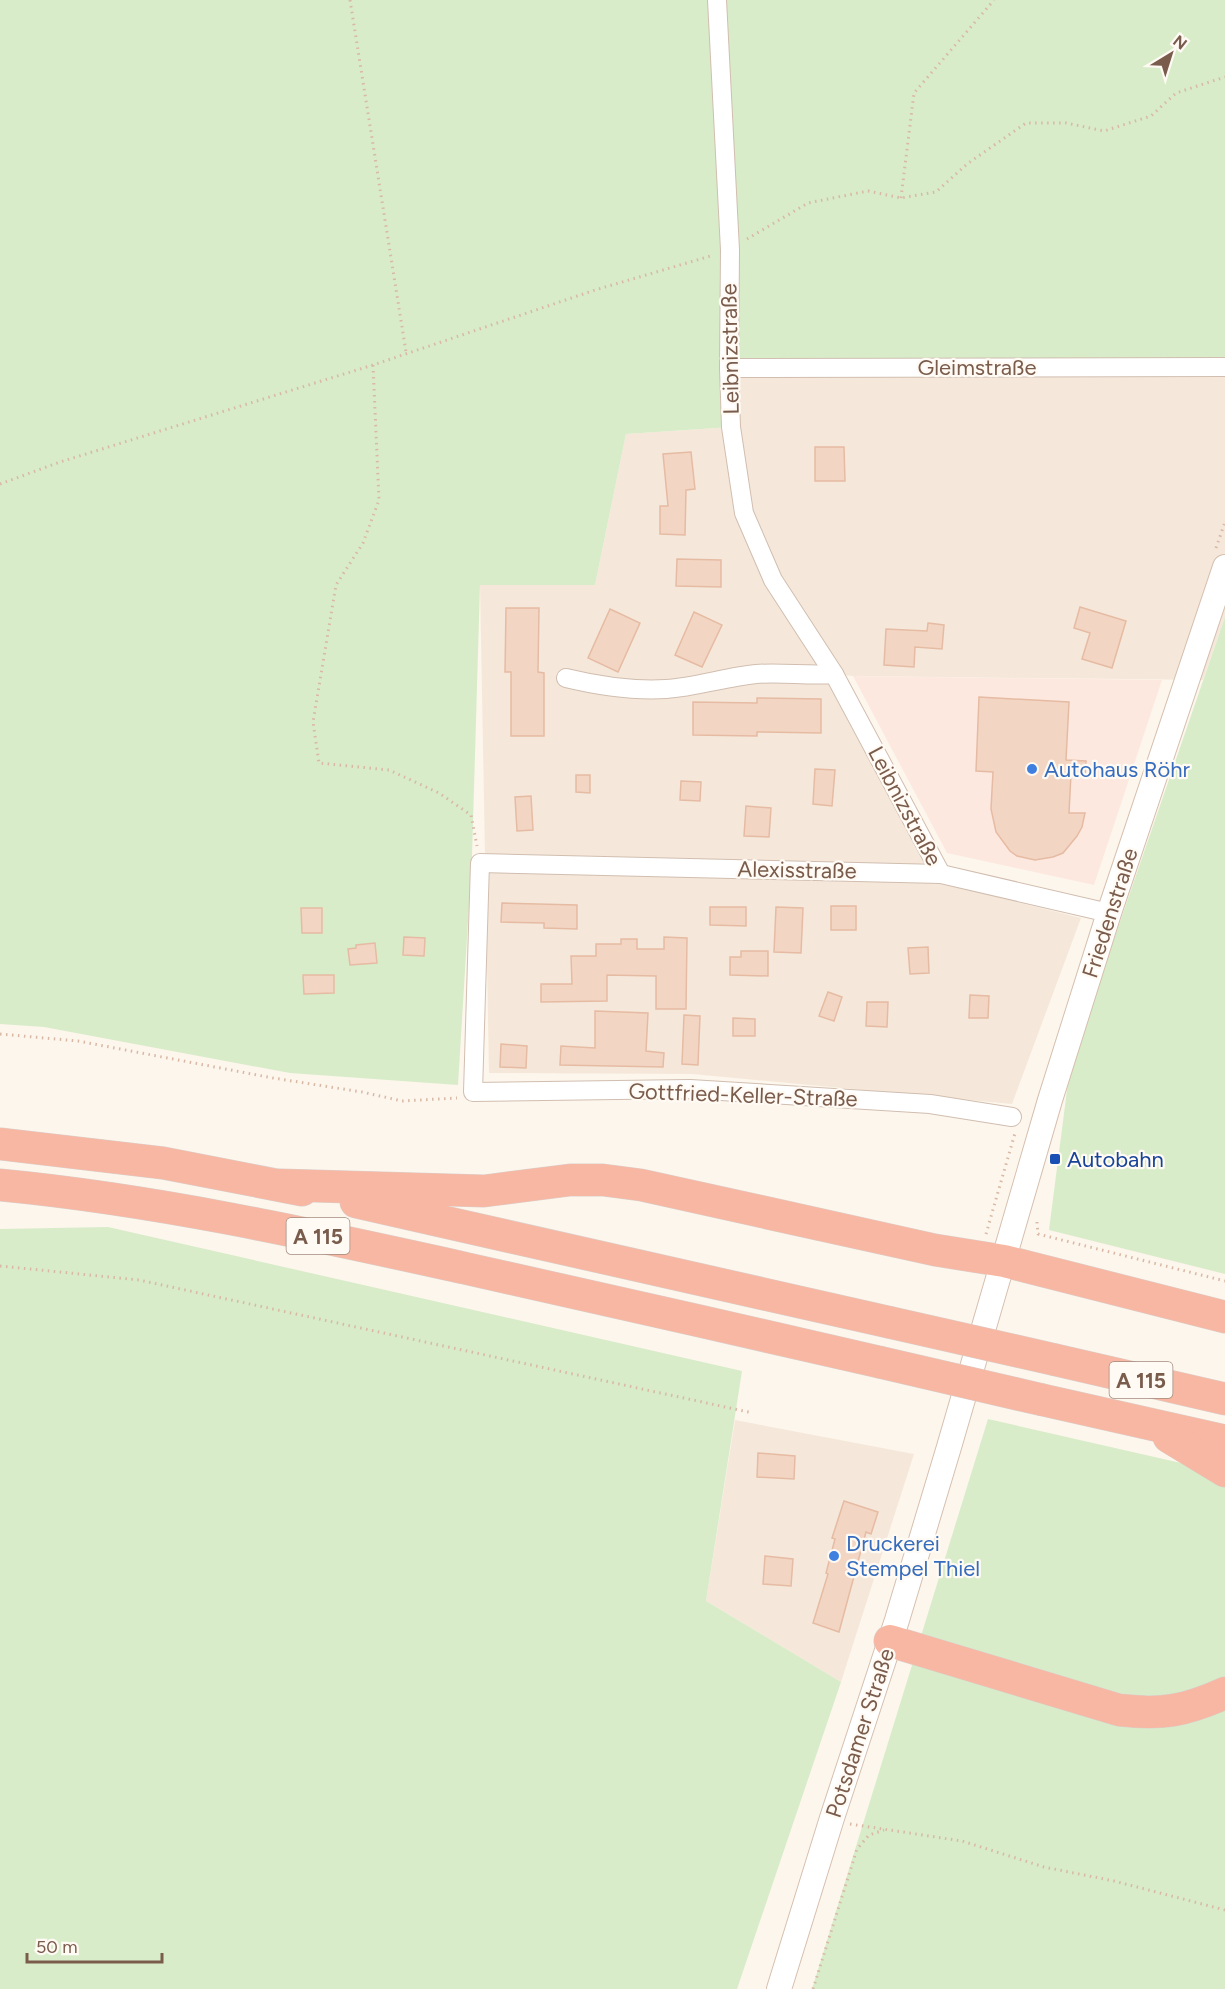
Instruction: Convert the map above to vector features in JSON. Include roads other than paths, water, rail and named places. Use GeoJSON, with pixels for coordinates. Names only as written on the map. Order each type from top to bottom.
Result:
{"type":"FeatureCollection","features":[{"type":"Feature","properties":{"kind":"highway","name":"A 115"},"geometry":{"type":"LineString","coordinates":[[0,1144],[163,1163],[281,1185],[618,1259],[1225,1399]]}},
{"type":"Feature","properties":{"kind":"highway"},"geometry":{"type":"LineString","coordinates":[[281,1185],[484,1191],[570,1180],[603,1180],[641,1185],[935,1250],[1004,1261],[1225,1317]]}},
{"type":"Feature","properties":{"kind":"highway","name":"A 115"},"geometry":{"type":"LineString","coordinates":[[0,1185],[63,1191],[256,1223],[633,1305],[1225,1441]]}},
{"type":"Feature","properties":{"kind":"highway"},"geometry":{"type":"LineString","coordinates":[[1148,1424],[1225,1470]]}},
{"type":"Feature","properties":{"kind":"highway"},"geometry":{"type":"LineString","coordinates":[[890,1641],[1119,1710],[1147,1713],[1170,1712],[1194,1706],[1222,1693]]}},
{"type":"Feature","properties":{"kind":"main road","name":"Friedenstraße"},"geometry":{"type":"LineString","coordinates":[[940,1476],[1004,1261],[1033,1154],[1109,913],[1225,567]]}},
{"type":"Feature","properties":{"kind":"main road","name":"Potsdamer Straße"},"geometry":{"type":"LineString","coordinates":[[779,1989],[940,1476]]}},
{"type":"Feature","properties":{"kind":"street","name":"Leibnizstraße"},"geometry":{"type":"LineString","coordinates":[[717,0],[730,250],[731,427],[744,513],[773,580],[834,674],[941,874]]}},
{"type":"Feature","properties":{"kind":"street","name":"Gleimstraße"},"geometry":{"type":"LineString","coordinates":[[729,368],[1225,367]]}},
{"type":"Feature","properties":{"kind":"street"},"geometry":{"type":"LineString","coordinates":[[566,678],[595,685],[631,689],[666,689],[760,674],[816,676],[834,674]]}},
{"type":"Feature","properties":{"kind":"street","name":"Alexisstraße"},"geometry":{"type":"LineString","coordinates":[[473,1092],[480,863],[941,874],[1109,913]]}},
{"type":"Feature","properties":{"kind":"street","name":"Gottfried-Keller-Straße"},"geometry":{"type":"LineString","coordinates":[[473,1092],[690,1089],[930,1104],[1012,1117]]}},
{"type":"Feature","properties":{"kind":"place","name":"Autohaus Röhr"},"geometry":{"type":"Point","coordinates":[1032,769]}},
{"type":"Feature","properties":{"kind":"place","name":"Autobahn"},"geometry":{"type":"Point","coordinates":[1055,1159]}},
{"type":"Feature","properties":{"kind":"place","name":"Druckerei Stempel Thiel"},"geometry":{"type":"Point","coordinates":[834,1556]}}]}
